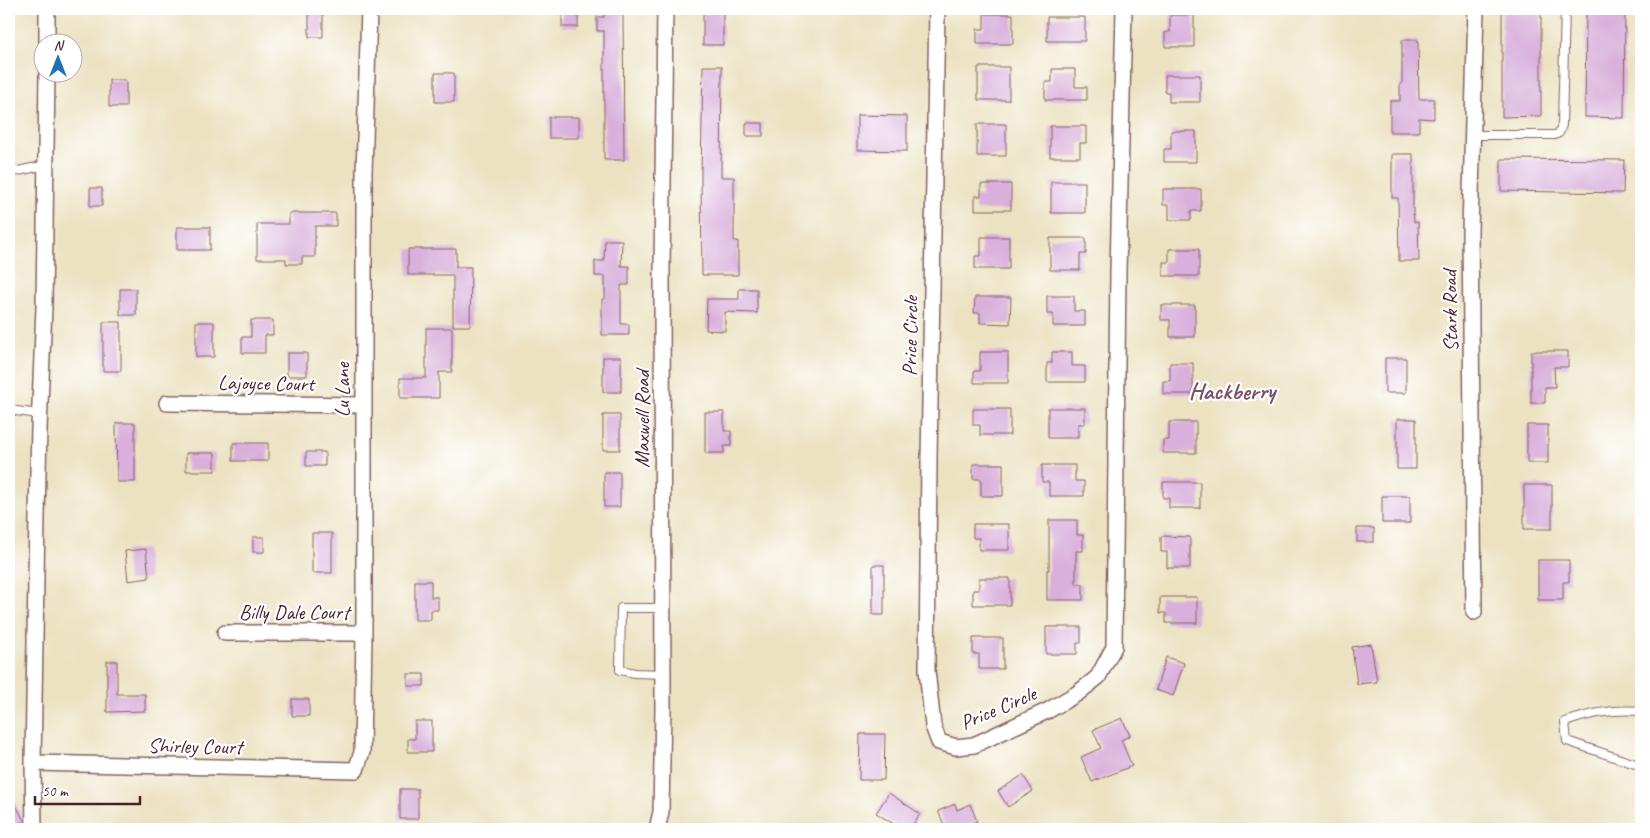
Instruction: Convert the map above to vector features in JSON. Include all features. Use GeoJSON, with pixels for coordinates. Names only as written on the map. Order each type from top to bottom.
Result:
{"type":"FeatureCollection","features":[{"type":"Feature","properties":{"kind":"street"},"geometry":{"type":"LineString","coordinates":[[47,9],[47,32]]}},
{"type":"Feature","properties":{"kind":"street","name":"Lu Lane"},"geometry":{"type":"LineString","coordinates":[[356,770],[362,752],[364,633],[364,174],[369,9]]}},
{"type":"Feature","properties":{"kind":"street","name":"Maxwell Road"},"geometry":{"type":"LineString","coordinates":[[657,829],[660,812],[664,608],[662,270],[665,9]]}},
{"type":"Feature","properties":{"kind":"street","name":"Price Circle"},"geometry":{"type":"LineString","coordinates":[[937,9],[927,670],[933,726],[939,742],[956,747],[974,745],[1049,710],[1078,694],[1098,677],[1114,647],[1118,262],[1124,9]]}},
{"type":"Feature","properties":{"kind":"street","name":"Stark Road"},"geometry":{"type":"LineString","coordinates":[[1474,612],[1470,232],[1476,9]]}},
{"type":"Feature","properties":{"kind":"street"},"geometry":{"type":"LineString","coordinates":[[34,829],[33,764],[39,414],[44,307],[47,82]]}},
{"type":"Feature","properties":{"kind":"street","name":"Lajoyce Court"},"geometry":{"type":"LineString","coordinates":[[167,403],[364,406]]}},
{"type":"Feature","properties":{"kind":"street","name":"Billy Dale Court"},"geometry":{"type":"LineString","coordinates":[[225,633],[364,633]]}},
{"type":"Feature","properties":{"kind":"street","name":"Shirley Court"},"geometry":{"type":"LineString","coordinates":[[33,764],[356,770]]}},
{"type":"Feature","properties":{"kind":"lane"},"geometry":{"type":"LineString","coordinates":[[1473,135],[1555,135],[1559,133],[1562,125],[1565,9]]}},
{"type":"Feature","properties":{"kind":"lane"},"geometry":{"type":"LineString","coordinates":[[9,172],[46,165]]}},
{"type":"Feature","properties":{"kind":"lane"},"geometry":{"type":"LineString","coordinates":[[9,410],[39,414]]}},
{"type":"Feature","properties":{"kind":"lane"},"geometry":{"type":"LineString","coordinates":[[663,674],[634,673],[620,670],[621,608],[664,608]]}},
{"type":"Feature","properties":{"kind":"lane"},"geometry":{"type":"LineString","coordinates":[[1641,711],[1618,709],[1599,712],[1565,722],[1567,741],[1641,766]]}},
{"type":"Feature","properties":{"kind":"building"},"geometry":{"type":"Polygon","coordinates":[[[309,9],[323,9],[323,37],[309,37],[309,9]]]}},
{"type":"Feature","properties":{"kind":"building"},"geometry":{"type":"Polygon","coordinates":[[[562,9],[578,9],[578,27],[562,27],[562,9]]]}},
{"type":"Feature","properties":{"kind":"building"},"geometry":{"type":"Polygon","coordinates":[[[604,9],[623,9],[624,160],[604,160],[604,31],[597,31],[597,17],[604,17],[604,9]]]}},
{"type":"Feature","properties":{"kind":"building"},"geometry":{"type":"Polygon","coordinates":[[[703,9],[723,9],[723,45],[703,45],[703,9]]]}},
{"type":"Feature","properties":{"kind":"building"},"geometry":{"type":"Polygon","coordinates":[[[1502,9],[1541,9],[1541,116],[1502,117],[1502,9]]]}},
{"type":"Feature","properties":{"kind":"building"},"geometry":{"type":"Polygon","coordinates":[[[1586,9],[1625,9],[1624,118],[1585,117],[1586,9]]]}},
{"type":"Feature","properties":{"kind":"building"},"geometry":{"type":"Polygon","coordinates":[[[984,14],[1013,14],[1013,44],[977,44],[977,29],[984,29],[984,14]]]}},
{"type":"Feature","properties":{"kind":"building"},"geometry":{"type":"Polygon","coordinates":[[[1170,15],[1194,15],[1194,47],[1165,47],[1165,32],[1170,32],[1170,15]]]}},
{"type":"Feature","properties":{"kind":"building"},"geometry":{"type":"Polygon","coordinates":[[[1047,17],[1085,17],[1085,41],[1047,41],[1047,17]]]}},
{"type":"Feature","properties":{"kind":"building"},"geometry":{"type":"Polygon","coordinates":[[[1402,40],[1418,40],[1419,99],[1434,99],[1434,119],[1419,118],[1419,132],[1390,132],[1390,101],[1400,101],[1402,40]]]}},
{"type":"Feature","properties":{"kind":"building"},"geometry":{"type":"Polygon","coordinates":[[[703,66],[722,66],[721,177],[734,177],[734,241],[738,241],[738,275],[702,275],[703,66]]]}},
{"type":"Feature","properties":{"kind":"building"},"geometry":{"type":"Polygon","coordinates":[[[978,67],[1009,67],[1009,100],[978,100],[978,67]]]}},
{"type":"Feature","properties":{"kind":"building"},"geometry":{"type":"Polygon","coordinates":[[[1052,69],[1075,69],[1075,87],[1087,87],[1087,100],[1045,100],[1045,82],[1052,82],[1052,69]]]}},
{"type":"Feature","properties":{"kind":"building"},"geometry":{"type":"Polygon","coordinates":[[[435,73],[454,73],[454,102],[435,102],[435,73]]]}},
{"type":"Feature","properties":{"kind":"building"},"geometry":{"type":"Polygon","coordinates":[[[1165,75],[1200,75],[1200,102],[1169,102],[1169,92],[1165,92],[1165,75]]]}},
{"type":"Feature","properties":{"kind":"building"},"geometry":{"type":"Polygon","coordinates":[[[109,80],[126,80],[126,107],[109,107],[109,80]]]}},
{"type":"Feature","properties":{"kind":"building"},"geometry":{"type":"Polygon","coordinates":[[[857,115],[907,116],[907,151],[857,150],[857,115]]]}},
{"type":"Feature","properties":{"kind":"building"},"geometry":{"type":"Polygon","coordinates":[[[549,117],[579,117],[579,138],[549,138],[549,117]]]}},
{"type":"Feature","properties":{"kind":"building"},"geometry":{"type":"Polygon","coordinates":[[[746,123],[763,123],[763,136],[746,136],[746,123]]]}},
{"type":"Feature","properties":{"kind":"building"},"geometry":{"type":"Polygon","coordinates":[[[977,124],[1006,124],[1006,156],[977,156],[977,124]]]}},
{"type":"Feature","properties":{"kind":"building"},"geometry":{"type":"Polygon","coordinates":[[[1050,126],[1086,126],[1086,143],[1080,143],[1080,157],[1050,157],[1050,126]]]}},
{"type":"Feature","properties":{"kind":"building"},"geometry":{"type":"Polygon","coordinates":[[[1171,131],[1196,131],[1196,162],[1164,162],[1164,149],[1171,149],[1171,131]]]}},
{"type":"Feature","properties":{"kind":"building"},"geometry":{"type":"Polygon","coordinates":[[[1392,154],[1413,154],[1413,211],[1414,222],[1418,222],[1419,261],[1399,261],[1398,198],[1392,198],[1392,154]]]}},
{"type":"Feature","properties":{"kind":"building"},"geometry":{"type":"Polygon","coordinates":[[[1501,159],[1624,160],[1623,193],[1501,191],[1501,159]]]}},
{"type":"Feature","properties":{"kind":"building"},"geometry":{"type":"Polygon","coordinates":[[[1051,182],[1085,182],[1085,213],[1051,213],[1051,182]]]}},
{"type":"Feature","properties":{"kind":"building"},"geometry":{"type":"Polygon","coordinates":[[[981,184],[1011,184],[1011,210],[975,210],[975,196],[981,196],[981,184]]]}},
{"type":"Feature","properties":{"kind":"building"},"geometry":{"type":"Polygon","coordinates":[[[90,188],[102,188],[102,206],[90,206],[90,188]]]}},
{"type":"Feature","properties":{"kind":"building"},"geometry":{"type":"Polygon","coordinates":[[[1163,189],[1201,189],[1201,211],[1191,211],[1191,220],[1169,220],[1169,205],[1163,205],[1163,189]]]}},
{"type":"Feature","properties":{"kind":"building"},"geometry":{"type":"Polygon","coordinates":[[[289,213],[336,213],[336,226],[315,226],[315,257],[302,257],[302,264],[286,264],[286,259],[257,259],[257,224],[289,224],[289,213]]]}},
{"type":"Feature","properties":{"kind":"building"},"geometry":{"type":"Polygon","coordinates":[[[177,227],[210,227],[210,250],[177,250],[177,227]]]}},
{"type":"Feature","properties":{"kind":"building"},"geometry":{"type":"Polygon","coordinates":[[[981,237],[1009,237],[1009,269],[975,269],[975,256],[981,256],[981,237]]]}},
{"type":"Feature","properties":{"kind":"building"},"geometry":{"type":"Polygon","coordinates":[[[1050,238],[1086,238],[1086,254],[1080,254],[1080,270],[1050,270],[1050,238]]]}},
{"type":"Feature","properties":{"kind":"building"},"geometry":{"type":"Polygon","coordinates":[[[605,240],[622,240],[621,266],[629,266],[629,285],[621,285],[621,324],[629,324],[629,335],[602,335],[602,299],[605,299],[605,276],[595,276],[595,261],[604,261],[605,240]]]}},
{"type":"Feature","properties":{"kind":"building"},"geometry":{"type":"Polygon","coordinates":[[[408,249],[456,249],[456,267],[471,267],[470,326],[453,326],[453,275],[408,275],[408,249]]]}},
{"type":"Feature","properties":{"kind":"building"},"geometry":{"type":"Polygon","coordinates":[[[1169,249],[1199,249],[1199,276],[1163,276],[1163,262],[1169,262],[1169,249]]]}},
{"type":"Feature","properties":{"kind":"building"},"geometry":{"type":"Polygon","coordinates":[[[120,289],[136,289],[136,315],[120,315],[120,289]]]}},
{"type":"Feature","properties":{"kind":"building"},"geometry":{"type":"Polygon","coordinates":[[[739,289],[757,289],[757,313],[725,312],[725,331],[706,330],[707,299],[739,299],[739,289]]]}},
{"type":"Feature","properties":{"kind":"building"},"geometry":{"type":"Polygon","coordinates":[[[1047,296],[1074,296],[1074,311],[1085,311],[1085,326],[1053,326],[1053,314],[1047,314],[1047,296]]]}},
{"type":"Feature","properties":{"kind":"building"},"geometry":{"type":"Polygon","coordinates":[[[975,297],[1011,297],[1010,324],[980,323],[980,313],[974,313],[975,297]]]}},
{"type":"Feature","properties":{"kind":"building"},"geometry":{"type":"Polygon","coordinates":[[[1161,305],[1195,305],[1195,337],[1170,337],[1170,320],[1161,320],[1161,305]]]}},
{"type":"Feature","properties":{"kind":"building"},"geometry":{"type":"Polygon","coordinates":[[[251,320],[273,320],[273,335],[265,335],[265,353],[242,353],[242,337],[251,337],[251,320]]]}},
{"type":"Feature","properties":{"kind":"building"},"geometry":{"type":"Polygon","coordinates":[[[103,322],[121,322],[121,371],[103,371],[103,322]]]}},
{"type":"Feature","properties":{"kind":"building"},"geometry":{"type":"Polygon","coordinates":[[[196,322],[214,322],[214,357],[196,357],[196,322]]]}},
{"type":"Feature","properties":{"kind":"building"},"geometry":{"type":"Polygon","coordinates":[[[426,328],[452,328],[452,372],[439,372],[439,398],[400,398],[400,378],[426,378],[426,328]]]}},
{"type":"Feature","properties":{"kind":"building"},"geometry":{"type":"Polygon","coordinates":[[[1531,351],[1568,351],[1568,367],[1554,367],[1555,387],[1545,387],[1545,403],[1531,403],[1531,351]]]}},
{"type":"Feature","properties":{"kind":"building"},"geometry":{"type":"Polygon","coordinates":[[[980,352],[1008,352],[1008,383],[974,383],[974,371],[980,371],[980,352]]]}},
{"type":"Feature","properties":{"kind":"building"},"geometry":{"type":"Polygon","coordinates":[[[1052,352],[1072,352],[1072,366],[1085,366],[1085,382],[1047,382],[1047,363],[1052,363],[1052,352]]]}},
{"type":"Feature","properties":{"kind":"building"},"geometry":{"type":"Polygon","coordinates":[[[287,353],[307,353],[307,376],[287,376],[287,353]]]}},
{"type":"Feature","properties":{"kind":"building"},"geometry":{"type":"Polygon","coordinates":[[[603,357],[621,357],[621,392],[603,392],[603,357]]]}},
{"type":"Feature","properties":{"kind":"building"},"geometry":{"type":"Polygon","coordinates":[[[1385,358],[1406,358],[1406,393],[1385,393],[1385,358]]]}},
{"type":"Feature","properties":{"kind":"building"},"geometry":{"type":"Polygon","coordinates":[[[1170,363],[1193,363],[1193,394],[1163,394],[1163,381],[1170,381],[1170,363]]]}},
{"type":"Feature","properties":{"kind":"building"},"geometry":{"type":"Polygon","coordinates":[[[1048,408],[1085,408],[1085,424],[1078,424],[1078,438],[1048,438],[1048,408]]]}},
{"type":"Feature","properties":{"kind":"building"},"geometry":{"type":"Polygon","coordinates":[[[973,409],[1010,409],[1010,435],[980,435],[980,425],[973,425],[973,409]]]}},
{"type":"Feature","properties":{"kind":"building"},"geometry":{"type":"Polygon","coordinates":[[[705,412],[724,412],[724,431],[731,431],[731,446],[724,446],[724,453],[705,453],[705,412]]]}},
{"type":"Feature","properties":{"kind":"building"},"geometry":{"type":"Polygon","coordinates":[[[603,415],[620,415],[620,450],[603,450],[603,415]]]}},
{"type":"Feature","properties":{"kind":"building"},"geometry":{"type":"Polygon","coordinates":[[[1397,419],[1416,419],[1416,469],[1397,469],[1397,419]]]}},
{"type":"Feature","properties":{"kind":"building"},"geometry":{"type":"Polygon","coordinates":[[[1169,422],[1196,422],[1196,453],[1163,453],[1163,440],[1169,440],[1169,422]]]}},
{"type":"Feature","properties":{"kind":"building"},"geometry":{"type":"Polygon","coordinates":[[[116,423],[135,423],[135,482],[117,482],[116,423]]]}},
{"type":"Feature","properties":{"kind":"building"},"geometry":{"type":"Polygon","coordinates":[[[1527,425],[1548,425],[1548,463],[1527,463],[1527,425]]]}},
{"type":"Feature","properties":{"kind":"building"},"geometry":{"type":"Polygon","coordinates":[[[233,443],[268,443],[268,461],[233,461],[233,443]]]}},
{"type":"Feature","properties":{"kind":"building"},"geometry":{"type":"Polygon","coordinates":[[[306,452],[325,452],[325,466],[306,466],[306,452]]]}},
{"type":"Feature","properties":{"kind":"building"},"geometry":{"type":"Polygon","coordinates":[[[186,453],[215,453],[215,471],[186,471],[186,453]]]}},
{"type":"Feature","properties":{"kind":"building"},"geometry":{"type":"Polygon","coordinates":[[[973,464],[1003,464],[1003,496],[981,496],[981,479],[973,479],[973,464]]]}},
{"type":"Feature","properties":{"kind":"building"},"geometry":{"type":"Polygon","coordinates":[[[1042,465],[1075,465],[1075,481],[1084,481],[1084,496],[1049,496],[1049,482],[1042,482],[1042,465]]]}},
{"type":"Feature","properties":{"kind":"building"},"geometry":{"type":"Polygon","coordinates":[[[604,472],[620,472],[620,507],[604,507],[604,472]]]}},
{"type":"Feature","properties":{"kind":"building"},"geometry":{"type":"Polygon","coordinates":[[[1163,482],[1200,482],[1200,508],[1169,508],[1169,498],[1163,498],[1163,482]]]}},
{"type":"Feature","properties":{"kind":"building"},"geometry":{"type":"Polygon","coordinates":[[[1524,485],[1552,485],[1552,529],[1524,529],[1524,485]]]}},
{"type":"Feature","properties":{"kind":"building"},"geometry":{"type":"Polygon","coordinates":[[[1382,496],[1410,496],[1410,523],[1382,523],[1382,496]]]}},
{"type":"Feature","properties":{"kind":"building"},"geometry":{"type":"Polygon","coordinates":[[[1049,520],[1077,520],[1077,535],[1083,535],[1083,551],[1076,551],[1076,584],[1083,584],[1083,600],[1047,600],[1049,520]]]}},
{"type":"Feature","properties":{"kind":"building"},"geometry":{"type":"Polygon","coordinates":[[[973,524],[1009,524],[1009,550],[979,550],[979,538],[973,538],[973,524]]]}},
{"type":"Feature","properties":{"kind":"building"},"geometry":{"type":"Polygon","coordinates":[[[1357,528],[1374,528],[1374,542],[1357,542],[1357,528]]]}},
{"type":"Feature","properties":{"kind":"building"},"geometry":{"type":"Polygon","coordinates":[[[312,533],[332,533],[332,573],[312,573],[312,533]]]}},
{"type":"Feature","properties":{"kind":"building"},"geometry":{"type":"Polygon","coordinates":[[[1161,536],[1190,537],[1190,568],[1167,568],[1167,552],[1161,552],[1161,536]]]}},
{"type":"Feature","properties":{"kind":"building"},"geometry":{"type":"Polygon","coordinates":[[[253,537],[264,537],[264,552],[253,552],[253,537]]]}},
{"type":"Feature","properties":{"kind":"building"},"geometry":{"type":"Polygon","coordinates":[[[146,549],[149,578],[128,581],[125,551],[146,549]]]}},
{"type":"Feature","properties":{"kind":"building"},"geometry":{"type":"Polygon","coordinates":[[[1538,560],[1569,560],[1569,582],[1563,582],[1563,600],[1538,600],[1538,560]]]}},
{"type":"Feature","properties":{"kind":"building"},"geometry":{"type":"Polygon","coordinates":[[[873,565],[884,565],[884,615],[873,615],[873,565]]]}},
{"type":"Feature","properties":{"kind":"building"},"geometry":{"type":"Polygon","coordinates":[[[979,578],[1010,578],[1010,605],[973,605],[973,590],[979,590],[979,578]]]}},
{"type":"Feature","properties":{"kind":"building"},"geometry":{"type":"Polygon","coordinates":[[[415,581],[431,581],[431,597],[438,597],[438,610],[431,610],[431,620],[415,620],[415,581]]]}},
{"type":"Feature","properties":{"kind":"building"},"geometry":{"type":"Polygon","coordinates":[[[1160,597],[1197,597],[1197,623],[1166,623],[1166,613],[1160,613],[1160,597]]]}},
{"type":"Feature","properties":{"kind":"building"},"geometry":{"type":"Polygon","coordinates":[[[1046,627],[1081,627],[1081,643],[1077,643],[1077,654],[1046,654],[1046,627]]]}},
{"type":"Feature","properties":{"kind":"building"},"geometry":{"type":"Polygon","coordinates":[[[973,638],[1003,638],[1003,669],[979,669],[979,654],[973,654],[973,638]]]}},
{"type":"Feature","properties":{"kind":"building"},"geometry":{"type":"Polygon","coordinates":[[[1371,644],[1377,682],[1357,684],[1352,647],[1371,644]]]}},
{"type":"Feature","properties":{"kind":"building"},"geometry":{"type":"Polygon","coordinates":[[[1166,657],[1184,663],[1173,696],[1156,690],[1166,657]]]}},
{"type":"Feature","properties":{"kind":"building"},"geometry":{"type":"Polygon","coordinates":[[[107,661],[117,661],[117,694],[145,694],[145,711],[107,712],[107,661]]]}},
{"type":"Feature","properties":{"kind":"building"},"geometry":{"type":"Polygon","coordinates":[[[408,674],[424,674],[424,686],[408,686],[408,674]]]}},
{"type":"Feature","properties":{"kind":"building"},"geometry":{"type":"Polygon","coordinates":[[[292,699],[309,699],[309,716],[292,716],[292,699]]]}},
{"type":"Feature","properties":{"kind":"building"},"geometry":{"type":"Polygon","coordinates":[[[1122,718],[1130,736],[1121,740],[1132,766],[1092,782],[1081,757],[1101,748],[1093,730],[1122,718]]]}},
{"type":"Feature","properties":{"kind":"building"},"geometry":{"type":"Polygon","coordinates":[[[415,721],[432,721],[432,752],[408,752],[408,739],[415,739],[415,721]]]}},
{"type":"Feature","properties":{"kind":"building"},"geometry":{"type":"Polygon","coordinates":[[[860,734],[885,734],[884,780],[859,780],[860,734]]]}},
{"type":"Feature","properties":{"kind":"building"},"geometry":{"type":"Polygon","coordinates":[[[1023,775],[1033,791],[1008,807],[998,791],[1023,775]]]}},
{"type":"Feature","properties":{"kind":"building"},"geometry":{"type":"Polygon","coordinates":[[[400,789],[418,789],[418,819],[400,819],[400,789]]]}},
{"type":"Feature","properties":{"kind":"building"},"geometry":{"type":"Polygon","coordinates":[[[9,791],[24,821],[9,828],[9,791]]]}},
{"type":"Feature","properties":{"kind":"building"},"geometry":{"type":"Polygon","coordinates":[[[889,793],[920,814],[910,829],[902,829],[876,813],[889,793]]]}},
{"type":"Feature","properties":{"kind":"building"},"geometry":{"type":"Polygon","coordinates":[[[955,804],[957,810],[970,804],[977,821],[958,829],[946,829],[938,811],[955,804]]]}},
{"type":"Feature","properties":{"kind":"district","name":"Hackberry"},"geometry":{"type":"Point","coordinates":[1232,391]}}]}
